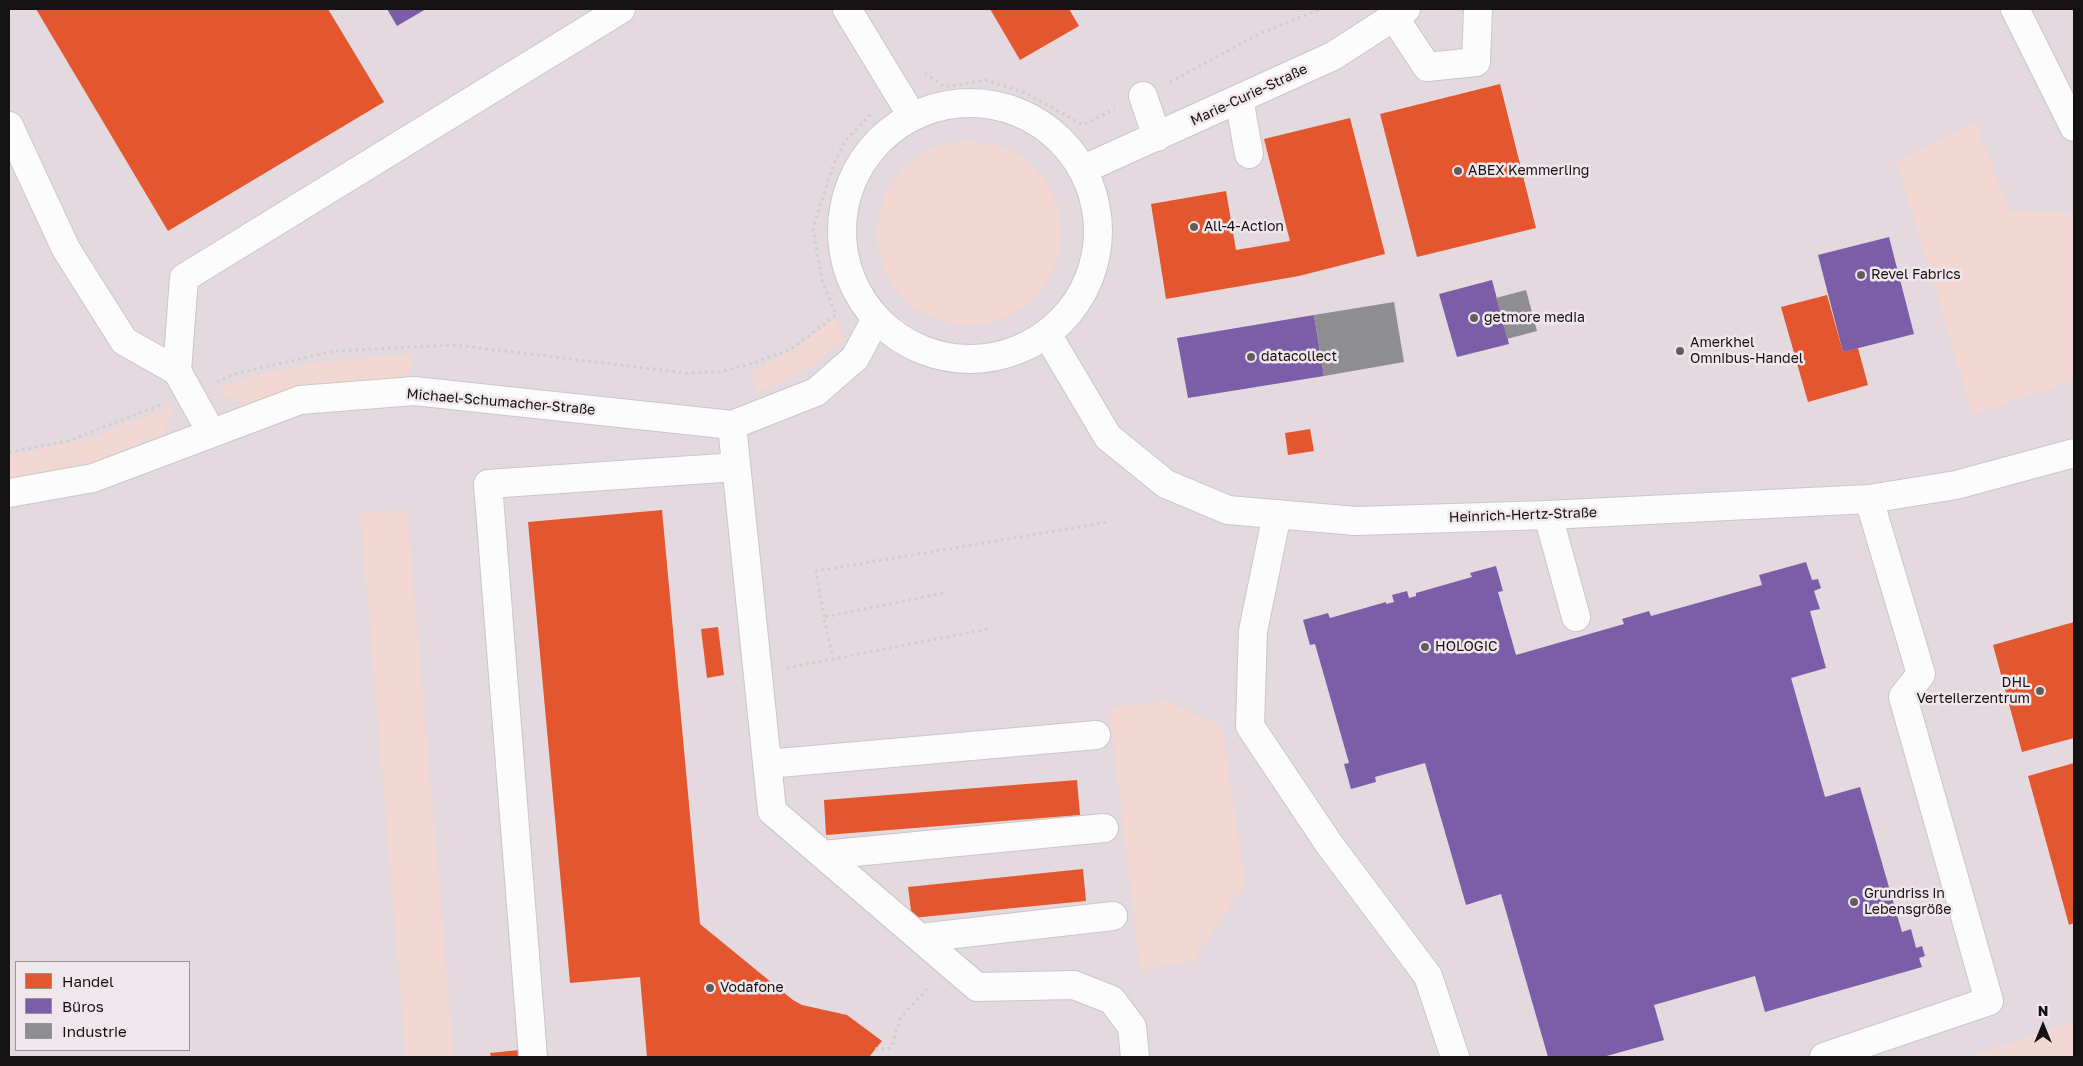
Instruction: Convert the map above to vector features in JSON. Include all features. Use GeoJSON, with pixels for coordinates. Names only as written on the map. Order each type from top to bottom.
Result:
{"type":"FeatureCollection","features":[{"type":"Feature","properties":{"kind":"street"},"geometry":{"type":"LineString","coordinates":[[177,370],[184,278],[621,9]]}},
{"type":"Feature","properties":{"kind":"street"},"geometry":{"type":"LineString","coordinates":[[847,9],[905,105]]}},
{"type":"Feature","properties":{"kind":"street"},"geometry":{"type":"LineString","coordinates":[[1400,13],[1427,67],[1476,62],[1478,9]]}},
{"type":"Feature","properties":{"kind":"street"},"geometry":{"type":"LineString","coordinates":[[2015,9],[2074,127]]}},
{"type":"Feature","properties":{"kind":"street","name":"Marie-Curie-Straße"},"geometry":{"type":"LineString","coordinates":[[1084,169],[1333,56],[1400,13]]}},
{"type":"Feature","properties":{"kind":"street"},"geometry":{"type":"LineString","coordinates":[[1142,96],[1157,137]]}},
{"type":"Feature","properties":{"kind":"street"},"geometry":{"type":"LineString","coordinates":[[1240,99],[1249,154]]}},
{"type":"Feature","properties":{"kind":"street"},"geometry":{"type":"LineString","coordinates":[[990,103],[1027,115],[1060,138],[1084,169],[1097,204],[1099,240],[1091,276],[1074,309],[1047,334],[1014,352],[977,360],[940,356],[905,342],[876,318],[853,286],[842,247],[843,208],[856,171],[905,105],[990,103]]}},
{"type":"Feature","properties":{"kind":"street"},"geometry":{"type":"LineString","coordinates":[[9,126],[66,249],[124,341],[177,370],[211,432]]}},
{"type":"Feature","properties":{"kind":"street","name":"Michael-Schumacher-Straße"},"geometry":{"type":"LineString","coordinates":[[9,493],[93,478],[300,400],[414,391],[732,425],[816,392],[855,358],[876,318]]}},
{"type":"Feature","properties":{"kind":"street","name":"Heinrich-Hertz-Straße"},"geometry":{"type":"LineString","coordinates":[[1047,334],[1108,437],[1166,484],[1228,510],[1356,521],[1548,515],[1869,499],[1956,486],[2074,453]]}},
{"type":"Feature","properties":{"kind":"street"},"geometry":{"type":"LineString","coordinates":[[732,425],[772,811],[977,987],[1074,985],[1112,1000],[1132,1027],[1135,1057]]}},
{"type":"Feature","properties":{"kind":"street"},"geometry":{"type":"LineString","coordinates":[[533,1057],[488,484],[736,467]]}},
{"type":"Feature","properties":{"kind":"street"},"geometry":{"type":"LineString","coordinates":[[1824,1057],[1989,1001],[1903,697],[1921,674],[1869,499]]}},
{"type":"Feature","properties":{"kind":"street"},"geometry":{"type":"LineString","coordinates":[[1276,514],[1253,631],[1250,726],[1329,844],[1428,976],[1454,1057]]}},
{"type":"Feature","properties":{"kind":"street"},"geometry":{"type":"LineString","coordinates":[[1548,515],[1576,618]]}},
{"type":"Feature","properties":{"kind":"street"},"geometry":{"type":"LineString","coordinates":[[767,764],[1096,735]]}},
{"type":"Feature","properties":{"kind":"street"},"geometry":{"type":"LineString","coordinates":[[823,854],[1104,828]]}},
{"type":"Feature","properties":{"kind":"street"},"geometry":{"type":"LineString","coordinates":[[920,938],[1113,916]]}},
{"type":"Feature","properties":{"kind":"path"},"geometry":{"type":"LineString","coordinates":[[836,315],[822,280],[812,228],[833,166],[845,141],[870,115],[905,105],[926,75]]}},
{"type":"Feature","properties":{"kind":"path"},"geometry":{"type":"LineString","coordinates":[[833,660],[816,571],[1108,522]]}},
{"type":"Feature","properties":{"kind":"path"},"geometry":{"type":"LineString","coordinates":[[824,617],[944,593]]}},
{"type":"Feature","properties":{"kind":"path"},"geometry":{"type":"LineString","coordinates":[[758,674],[988,630]]}},
{"type":"Feature","properties":{"kind":"path"},"geometry":{"type":"LineString","coordinates":[[875,1049],[891,1048],[901,1017],[951,964]]}},
{"type":"Feature","properties":{"kind":"shaded area"},"geometry":{"type":"Polygon","coordinates":[[[9,9],[2074,9],[2074,1022],[1971,1057],[9,1057],[9,9]]]}},
{"type":"Feature","properties":{"kind":"shaded area"},"geometry":{"type":"Polygon","coordinates":[[[1975,122],[2009,210],[2074,213],[2074,380],[1972,414],[1896,161],[1975,122]]]}},
{"type":"Feature","properties":{"kind":"shaded area"},"geometry":{"type":"Polygon","coordinates":[[[978,141],[987,142],[1013,152],[1028,162],[1040,174],[1050,189],[1057,206],[1060,215],[1060,251],[1050,277],[1040,292],[1028,304],[1013,314],[987,324],[960,325],[951,324],[925,314],[910,304],[898,292],[888,277],[878,251],[877,224],[878,215],[888,189],[898,174],[910,162],[925,152],[951,142],[978,141]]]}},
{"type":"Feature","properties":{"kind":"shaded area"},"geometry":{"type":"Polygon","coordinates":[[[834,319],[846,338],[806,370],[757,393],[751,372],[792,351],[834,319]]]}},
{"type":"Feature","properties":{"kind":"shaded area"},"geometry":{"type":"Polygon","coordinates":[[[412,354],[409,378],[345,382],[298,388],[241,404],[214,389],[252,376],[327,361],[412,354]]]}},
{"type":"Feature","properties":{"kind":"shaded area"},"geometry":{"type":"Polygon","coordinates":[[[173,406],[165,433],[96,461],[9,480],[9,456],[90,438],[173,406]]]}},
{"type":"Feature","properties":{"kind":"shaded area"},"geometry":{"type":"Polygon","coordinates":[[[407,510],[454,1057],[406,1057],[360,513],[407,510]]]}},
{"type":"Feature","properties":{"kind":"shaded area"},"geometry":{"type":"Polygon","coordinates":[[[1167,701],[1222,726],[1245,884],[1192,961],[1140,969],[1109,707],[1167,701]]]}},
{"type":"Feature","properties":{"kind":"shaded area"},"geometry":{"type":"Polygon","coordinates":[[[2074,1022],[2074,1057],[1971,1057],[2074,1022]]]}},
{"type":"Feature","properties":{"kind":"building: Handel"},"geometry":{"type":"Polygon","coordinates":[[[36,9],[328,9],[384,102],[168,231],[36,9]]]}},
{"type":"Feature","properties":{"kind":"building: Handel"},"geometry":{"type":"Polygon","coordinates":[[[990,9],[1069,9],[1079,26],[1020,60],[990,9]]]}},
{"type":"Feature","properties":{"kind":"building: Handel","name":"ABEX Kemmerling"},"geometry":{"type":"Polygon","coordinates":[[[1500,84],[1536,228],[1417,257],[1380,114],[1500,84]]]}},
{"type":"Feature","properties":{"kind":"building: Handel"},"geometry":{"type":"Polygon","coordinates":[[[1350,118],[1385,254],[1299,276],[1166,299],[1151,204],[1226,191],[1236,250],[1290,241],[1264,139],[1350,118]]]}},
{"type":"Feature","properties":{"kind":"building: Handel"},"geometry":{"type":"Polygon","coordinates":[[[1827,295],[1843,352],[1858,348],[1868,385],[1808,402],[1781,307],[1827,295]]]}},
{"type":"Feature","properties":{"kind":"building: Handel"},"geometry":{"type":"Polygon","coordinates":[[[1310,429],[1314,451],[1288,455],[1285,433],[1310,429]]]}},
{"type":"Feature","properties":{"kind":"building: Handel"},"geometry":{"type":"Polygon","coordinates":[[[662,510],[700,924],[793,1000],[802,1005],[847,1015],[882,1041],[869,1057],[647,1057],[640,977],[570,983],[528,522],[662,510]]]}},
{"type":"Feature","properties":{"kind":"building: Handel","name":"DHL Verteilerzentrum"},"geometry":{"type":"Polygon","coordinates":[[[2074,622],[2074,738],[2022,752],[1993,645],[2074,622]]]}},
{"type":"Feature","properties":{"kind":"building: Handel"},"geometry":{"type":"Polygon","coordinates":[[[718,627],[724,675],[707,678],[701,629],[718,627]]]}},
{"type":"Feature","properties":{"kind":"building: Handel"},"geometry":{"type":"Polygon","coordinates":[[[2074,763],[2074,923],[2069,925],[2028,776],[2074,763]]]}},
{"type":"Feature","properties":{"kind":"building: Handel"},"geometry":{"type":"Polygon","coordinates":[[[1077,780],[1080,815],[826,835],[824,800],[1077,780]]]}},
{"type":"Feature","properties":{"kind":"building: Handel"},"geometry":{"type":"Polygon","coordinates":[[[1083,869],[1086,901],[912,918],[908,887],[1083,869]]]}},
{"type":"Feature","properties":{"kind":"building: Handel"},"geometry":{"type":"Polygon","coordinates":[[[519,1050],[520,1057],[491,1057],[490,1053],[519,1050]]]}},
{"type":"Feature","properties":{"kind":"building: Büros"},"geometry":{"type":"Polygon","coordinates":[[[387,9],[426,9],[397,26],[387,9]]]}},
{"type":"Feature","properties":{"kind":"building: Büros","name":"Revel Fabrics"},"geometry":{"type":"Polygon","coordinates":[[[1889,237],[1914,334],[1843,352],[1818,255],[1889,237]]]}},
{"type":"Feature","properties":{"kind":"building: Büros","name":"getmore media"},"geometry":{"type":"Polygon","coordinates":[[[1492,280],[1509,344],[1457,357],[1439,294],[1492,280]]]}},
{"type":"Feature","properties":{"kind":"building: Büros","name":"datacollect"},"geometry":{"type":"Polygon","coordinates":[[[1314,315],[1324,376],[1188,398],[1177,338],[1314,315]]]}},
{"type":"Feature","properties":{"kind":"building: Büros"},"geometry":{"type":"Polygon","coordinates":[[[1806,562],[1812,580],[1818,579],[1821,588],[1814,591],[1820,609],[1810,611],[1826,668],[1791,678],[1825,797],[1860,787],[1902,932],[1911,929],[1916,948],[1922,946],[1925,956],[1919,958],[1922,967],[1765,1012],[1755,976],[1654,1005],[1664,1040],[1603,1057],[1548,1057],[1501,894],[1466,905],[1425,763],[1375,777],[1376,782],[1351,789],[1344,764],[1349,763],[1315,644],[1310,645],[1303,620],[1328,613],[1330,618],[1386,602],[1386,604],[1394,602],[1392,595],[1407,591],[1409,598],[1416,596],[1416,593],[1472,577],[1470,573],[1496,566],[1503,591],[1498,592],[1516,655],[1624,624],[1622,619],[1649,611],[1651,616],[1762,585],[1759,575],[1806,562]]]}},
{"type":"Feature","properties":{"kind":"building: Industrie"},"geometry":{"type":"Polygon","coordinates":[[[1526,290],[1537,331],[1507,339],[1496,298],[1526,290]]]}},
{"type":"Feature","properties":{"kind":"building: Industrie"},"geometry":{"type":"Polygon","coordinates":[[[1394,302],[1404,362],[1324,376],[1314,315],[1394,302]]]}},
{"type":"Feature","properties":{"kind":"place","name":"ABEX Kemmerling"},"geometry":{"type":"Point","coordinates":[1458,171]}},
{"type":"Feature","properties":{"kind":"place","name":"All-4-Action"},"geometry":{"type":"Point","coordinates":[1194,227]}},
{"type":"Feature","properties":{"kind":"place","name":"Revel Fabrics"},"geometry":{"type":"Point","coordinates":[1861,275]}},
{"type":"Feature","properties":{"kind":"place","name":"getmore media"},"geometry":{"type":"Point","coordinates":[1474,318]}},
{"type":"Feature","properties":{"kind":"place","name":"Amerkhel Omnibus-Handel"},"geometry":{"type":"Point","coordinates":[1680,351]}},
{"type":"Feature","properties":{"kind":"place","name":"datacollect"},"geometry":{"type":"Point","coordinates":[1251,357]}},
{"type":"Feature","properties":{"kind":"place","name":"HOLOGIC"},"geometry":{"type":"Point","coordinates":[1425,647]}},
{"type":"Feature","properties":{"kind":"place","name":"DHL Verteilerzentrum"},"geometry":{"type":"Point","coordinates":[2040,691]}},
{"type":"Feature","properties":{"kind":"place","name":"Grundriss in Lebensgröße"},"geometry":{"type":"Point","coordinates":[1854,902]}},
{"type":"Feature","properties":{"kind":"place","name":"Vodafone"},"geometry":{"type":"Point","coordinates":[710,988]}}]}
